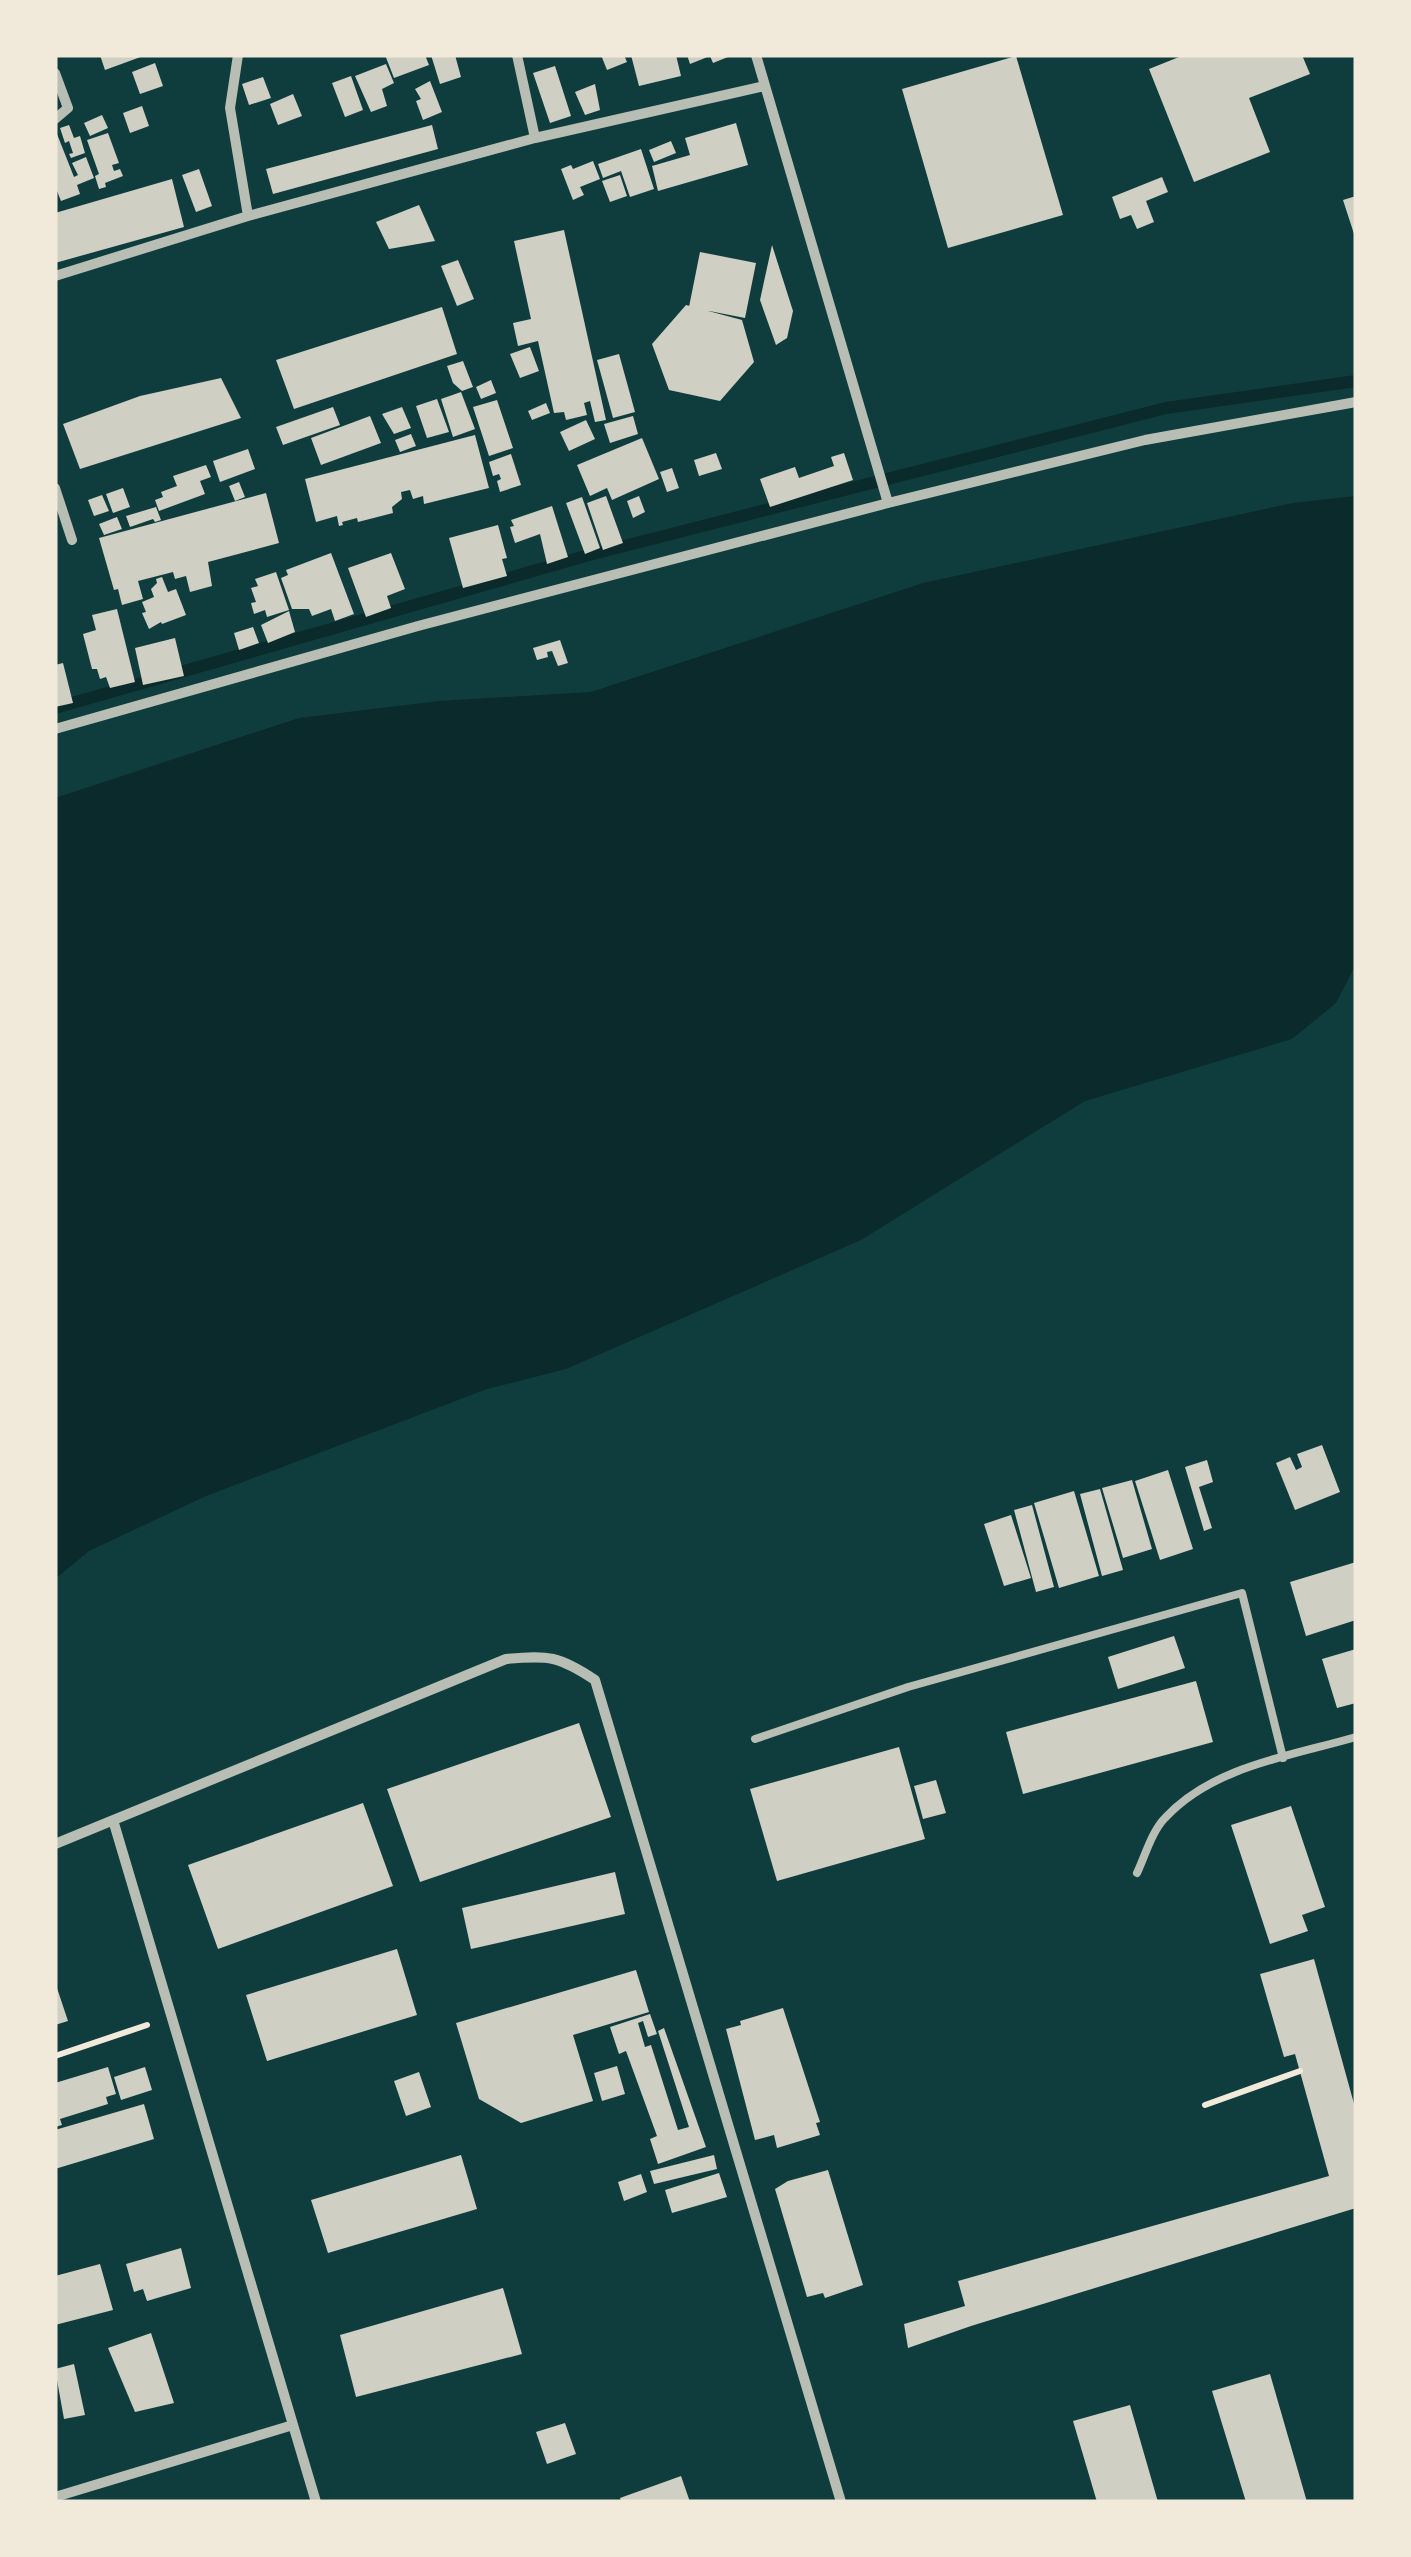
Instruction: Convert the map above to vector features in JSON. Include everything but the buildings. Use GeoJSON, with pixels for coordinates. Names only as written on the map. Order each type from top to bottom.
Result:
{"type":"FeatureCollection","features":[{"type":"Feature","properties":{"kind":"street"},"geometry":{"type":"LineString","coordinates":[[238,55],[230,108],[248,216]]}},
{"type":"Feature","properties":{"kind":"street"},"geometry":{"type":"LineString","coordinates":[[518,55],[535,138]]}},
{"type":"Feature","properties":{"kind":"street"},"geometry":{"type":"LineString","coordinates":[[760,56],[765,86],[888,504]]}},
{"type":"Feature","properties":{"kind":"street"},"geometry":{"type":"LineString","coordinates":[[55,73],[68,108],[55,119]]}},
{"type":"Feature","properties":{"kind":"street"},"geometry":{"type":"LineString","coordinates":[[55,276],[248,216],[535,138],[765,86]]}},
{"type":"Feature","properties":{"kind":"street"},"geometry":{"type":"LineString","coordinates":[[55,729],[418,626],[888,504],[1146,440],[1356,402]]}},
{"type":"Feature","properties":{"kind":"street"},"geometry":{"type":"LineString","coordinates":[[55,488],[72,540]]}},
{"type":"Feature","properties":{"kind":"street"},"geometry":{"type":"LineString","coordinates":[[55,1844],[506,1660],[537,1656],[565,1660],[595,1680],[842,2502]]}},
{"type":"Feature","properties":{"kind":"street"},"geometry":{"type":"LineString","coordinates":[[114,1820],[316,2502]]}},
{"type":"Feature","properties":{"kind":"street"},"geometry":{"type":"LineString","coordinates":[[55,2496],[293,2425]]}},
{"type":"Feature","properties":{"kind":"lane"},"geometry":{"type":"LineString","coordinates":[[755,1739],[908,1687],[1242,1593],[1284,1758]]}},
{"type":"Feature","properties":{"kind":"lane"},"geometry":{"type":"LineString","coordinates":[[1137,1873],[1163,1820],[1206,1784],[1356,1737]]}},
{"type":"Feature","properties":{"kind":"path"},"geometry":{"type":"LineString","coordinates":[[55,2056],[172,2017]]}},
{"type":"Feature","properties":{"kind":"path"},"geometry":{"type":"LineString","coordinates":[[1204,2105],[1300,2071]]}},
{"type":"Feature","properties":{"kind":"water"},"geometry":{"type":"Polygon","coordinates":[[[1356,496],[1356,964],[1336,1003],[1292,1039],[1085,1101],[861,1240],[566,1369],[487,1389],[206,1496],[89,1551],[55,1579],[55,798],[299,718],[439,701],[591,692],[923,583],[1293,503],[1356,496]]]}},
{"type":"Feature","properties":{"kind":"waterway"},"geometry":{"type":"LineString","coordinates":[[55,708],[589,555],[1166,408],[1356,381]]}}]}
